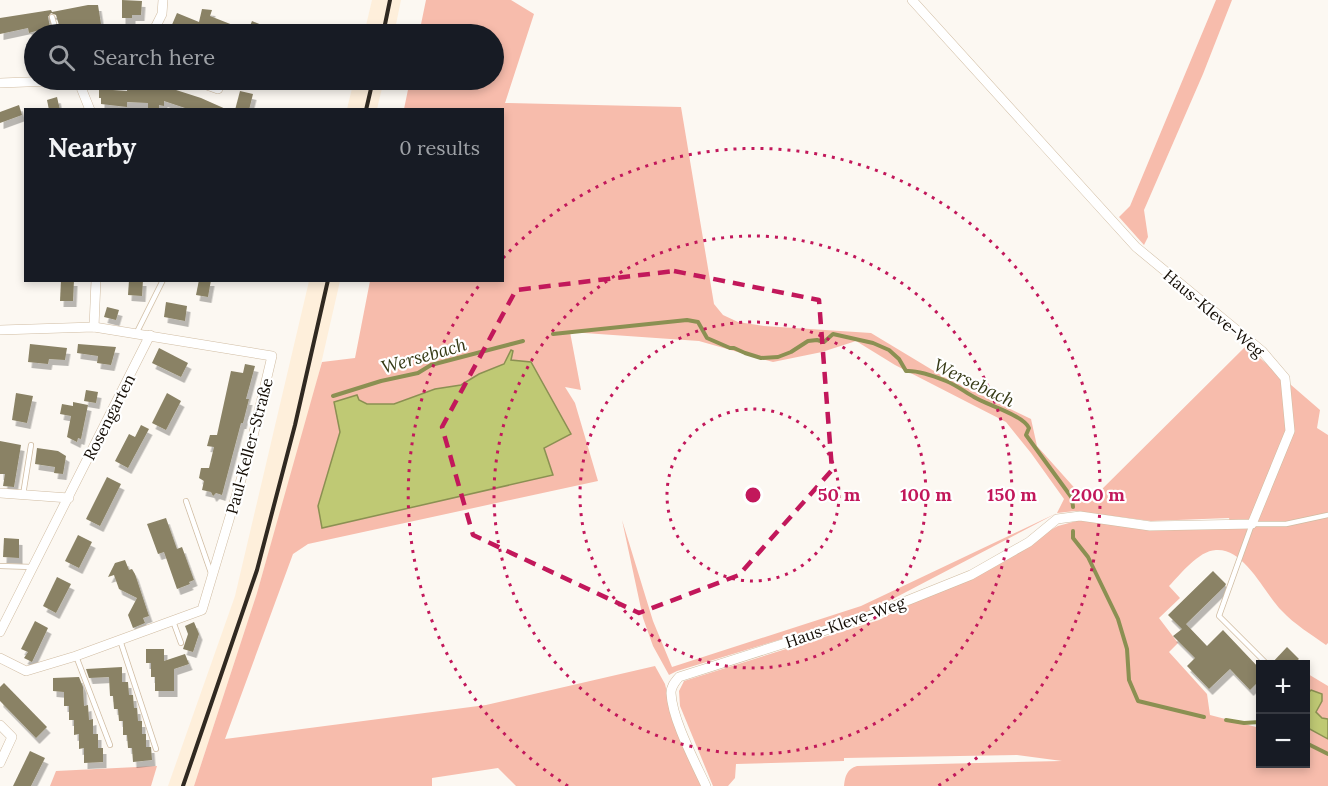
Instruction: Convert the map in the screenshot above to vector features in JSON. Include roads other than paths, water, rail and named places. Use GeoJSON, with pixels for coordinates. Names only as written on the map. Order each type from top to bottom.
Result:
{"type":"FeatureCollection","features":[{"type":"Feature","properties":{"kind":"street"},"geometry":{"type":"LineString","coordinates":[[157,24],[162,14],[163,0]]}},
{"type":"Feature","properties":{"kind":"street","name":"Haus-Kleve-Weg"},"geometry":{"type":"LineString","coordinates":[[706,786],[675,713],[671,692],[679,677],[864,618],[971,575],[1029,542],[1057,519],[1080,516],[1150,525],[1252,524],[1290,430],[1285,378],[1262,351],[1136,247],[912,0]]}},
{"type":"Feature","properties":{"kind":"street"},"geometry":{"type":"LineString","coordinates":[[0,82],[24,81]]}},
{"type":"Feature","properties":{"kind":"street"},"geometry":{"type":"LineString","coordinates":[[83,90],[89,108]]}},
{"type":"Feature","properties":{"kind":"street"},"geometry":{"type":"LineString","coordinates":[[94,327],[96,282]]}},
{"type":"Feature","properties":{"kind":"street","name":"Paul-Keller-Straße"},"geometry":{"type":"LineString","coordinates":[[0,330],[94,327],[272,356],[249,453],[202,610],[76,656],[26,671],[0,658]]}},
{"type":"Feature","properties":{"kind":"street","name":"Rosengarten"},"geometry":{"type":"LineString","coordinates":[[0,632],[150,335]]}},
{"type":"Feature","properties":{"kind":"street"},"geometry":{"type":"LineString","coordinates":[[0,493],[69,498]]}},
{"type":"Feature","properties":{"kind":"street"},"geometry":{"type":"LineString","coordinates":[[0,725],[12,737],[0,763]]}},
{"type":"Feature","properties":{"kind":"lane"},"geometry":{"type":"LineString","coordinates":[[52,17],[54,24]]}},
{"type":"Feature","properties":{"kind":"lane"},"geometry":{"type":"LineString","coordinates":[[136,333],[162,282]]}},
{"type":"Feature","properties":{"kind":"lane"},"geometry":{"type":"LineString","coordinates":[[23,495],[31,445]]}},
{"type":"Feature","properties":{"kind":"lane"},"geometry":{"type":"LineString","coordinates":[[186,501],[213,578]]}},
{"type":"Feature","properties":{"kind":"lane"},"geometry":{"type":"LineString","coordinates":[[1263,660],[1219,616],[1252,524],[1286,524],[1328,515]]}},
{"type":"Feature","properties":{"kind":"lane"},"geometry":{"type":"LineString","coordinates":[[0,566],[33,567]]}},
{"type":"Feature","properties":{"kind":"lane"},"geometry":{"type":"LineString","coordinates":[[173,621],[181,643]]}},
{"type":"Feature","properties":{"kind":"lane"},"geometry":{"type":"LineString","coordinates":[[120,640],[156,749]]}},
{"type":"Feature","properties":{"kind":"lane"},"geometry":{"type":"LineString","coordinates":[[76,656],[110,745]]}},
{"type":"Feature","properties":{"kind":"waterway","name":"Wersebach"},"geometry":{"type":"LineString","coordinates":[[553,334],[687,320],[698,322],[707,338],[761,358],[778,357],[808,341],[824,342],[833,334],[873,343],[889,350],[899,359],[906,371],[921,372],[953,384],[1025,423],[1029,428],[1026,435],[1072,498],[1073,507]]}},
{"type":"Feature","properties":{"kind":"waterway","name":"Wersebach"},"geometry":{"type":"LineString","coordinates":[[333,396],[381,381],[418,373],[431,365],[523,341]]}},
{"type":"Feature","properties":{"kind":"waterway","name":"Wersebach"},"geometry":{"type":"LineString","coordinates":[[1073,531],[1073,538],[1088,557],[1118,619],[1127,649],[1129,680],[1138,701],[1204,717]]}},
{"type":"Feature","properties":{"kind":"waterway","name":"Wersebach"},"geometry":{"type":"LineString","coordinates":[[1226,720],[1256,722]]}},
{"type":"Feature","properties":{"kind":"waterway","name":"Wersebach"},"geometry":{"type":"LineString","coordinates":[[1310,745],[1328,754]]}},
{"type":"Feature","properties":{"kind":"railway"},"geometry":{"type":"LineString","coordinates":[[385,24],[390,0]]}},
{"type":"Feature","properties":{"kind":"railway"},"geometry":{"type":"LineString","coordinates":[[366,108],[371,90]]}},
{"type":"Feature","properties":{"kind":"railway"},"geometry":{"type":"LineString","coordinates":[[183,786],[257,570],[295,425],[328,282]]}}]}
